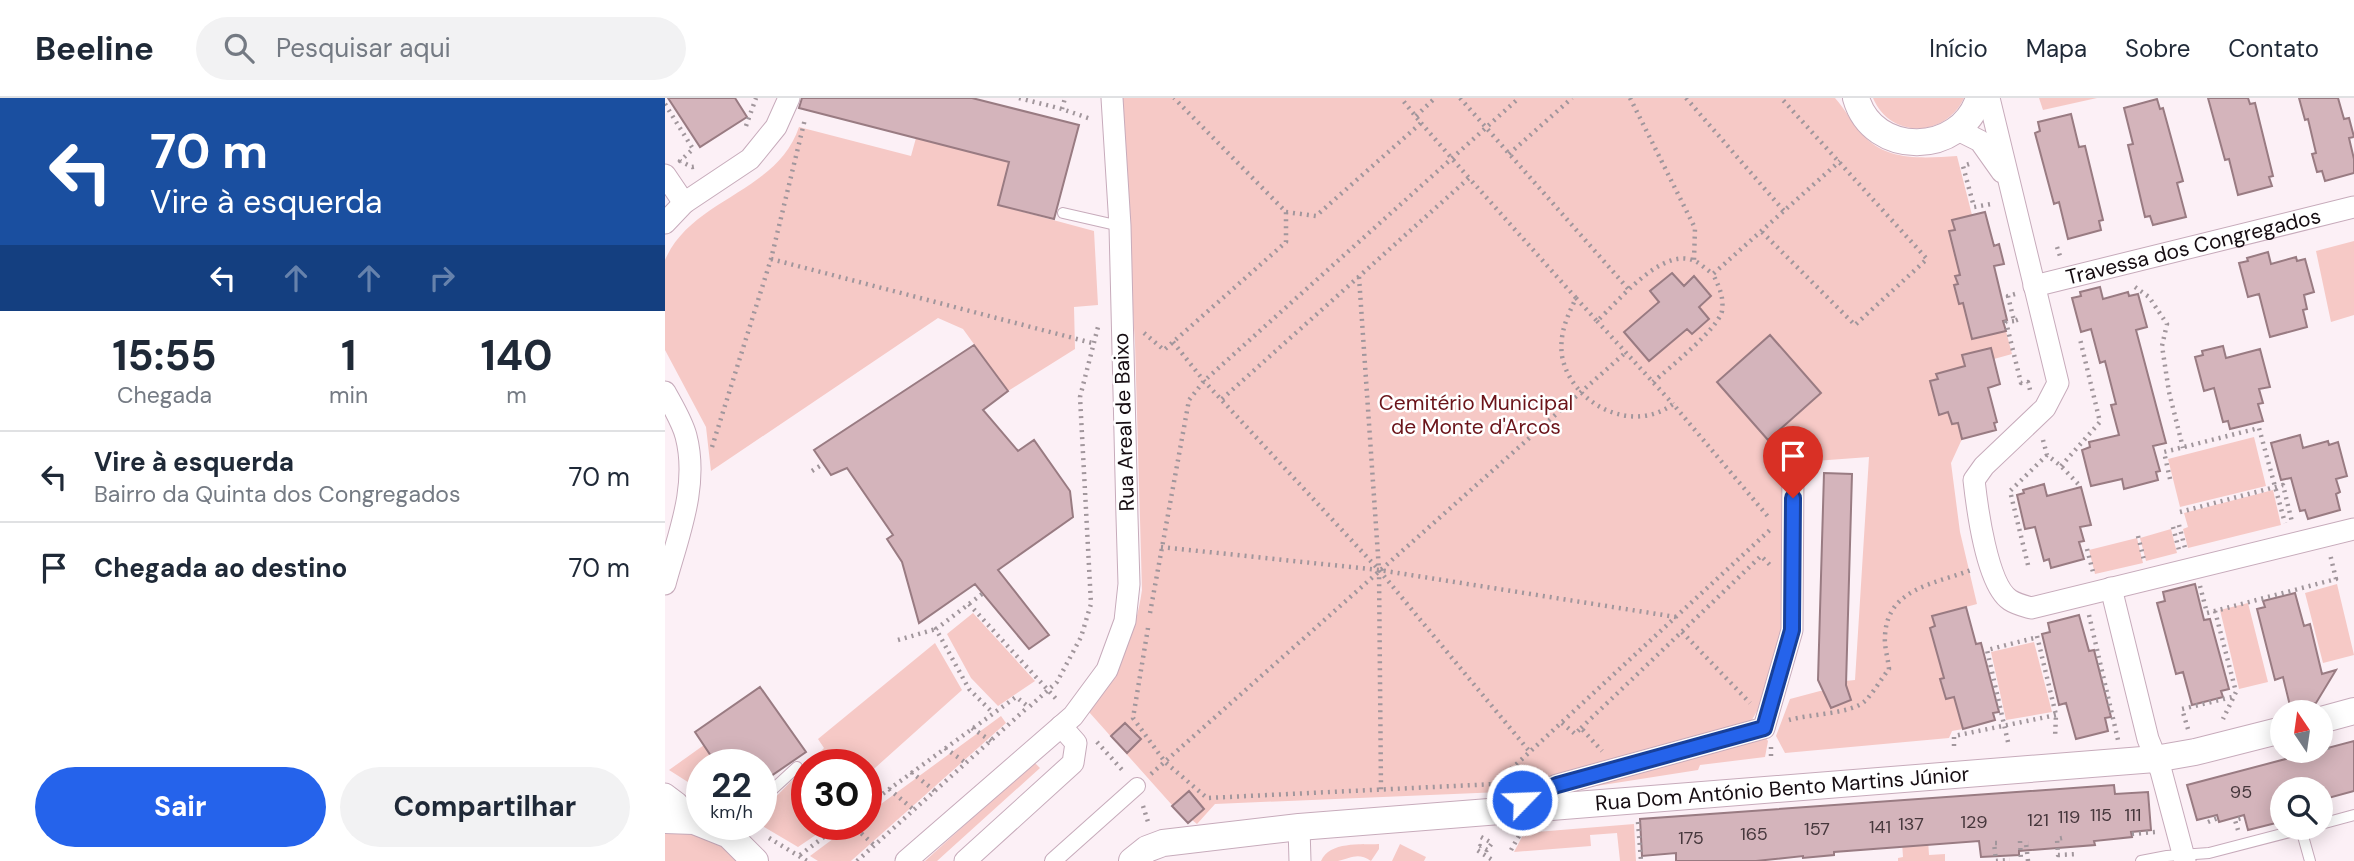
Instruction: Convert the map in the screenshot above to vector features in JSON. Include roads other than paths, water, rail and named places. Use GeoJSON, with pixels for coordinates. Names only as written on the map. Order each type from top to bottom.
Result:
{"type":"FeatureCollection","features":[{"type":"Feature","properties":{"kind":"street"},"geometry":{"type":"LineString","coordinates":[[665,223],[684,203],[750,159],[776,127],[789,98]]}},
{"type":"Feature","properties":{"kind":"street","name":"Rua Areal de Baixo"},"geometry":{"type":"LineString","coordinates":[[906,861],[1062,716],[1073,716],[1107,670],[1125,621],[1129,584],[1119,226],[1112,98]]}},
{"type":"Feature","properties":{"kind":"street"},"geometry":{"type":"LineString","coordinates":[[1855,101],[1877,129],[1904,142],[1933,142],[1958,130],[1969,118],[1979,98]]}},
{"type":"Feature","properties":{"kind":"street"},"geometry":{"type":"LineString","coordinates":[[1989,98],[2009,183],[2025,290],[2058,383],[2045,408],[1984,466],[1974,480],[1980,528],[1993,573],[2008,599],[2031,608],[2354,529]]}},
{"type":"Feature","properties":{"kind":"street"},"geometry":{"type":"LineString","coordinates":[[1958,130],[1980,141],[2009,183]]}},
{"type":"Feature","properties":{"kind":"street"},"geometry":{"type":"LineString","coordinates":[[665,175],[684,203]]}},
{"type":"Feature","properties":{"kind":"street","name":"Travessa dos Congregados"},"geometry":{"type":"LineString","coordinates":[[2025,290],[2354,207]]}},
{"type":"Feature","properties":{"kind":"street"},"geometry":{"type":"LineString","coordinates":[[665,392],[686,434],[690,466],[687,510],[665,584]]}},
{"type":"Feature","properties":{"kind":"street"},"geometry":{"type":"LineString","coordinates":[[1497,811],[1557,785],[1764,728],[1792,630],[1793,471]]}},
{"type":"Feature","properties":{"kind":"street"},"geometry":{"type":"LineString","coordinates":[[2112,588],[2148,739],[2165,783],[2185,858]]}},
{"type":"Feature","properties":{"kind":"street"},"geometry":{"type":"LineString","coordinates":[[2333,724],[2354,711]]}},
{"type":"Feature","properties":{"kind":"street"},"geometry":{"type":"LineString","coordinates":[[965,861],[1073,763],[1076,743],[1062,716]]}},
{"type":"Feature","properties":{"kind":"street","name":"Rua Dom António Bento Martins Júnior"},"geometry":{"type":"LineString","coordinates":[[1132,861],[1156,845],[1171,841],[1299,827],[2155,759],[2270,733]]}},
{"type":"Feature","properties":{"kind":"street"},"geometry":{"type":"LineString","coordinates":[[1053,861],[1137,786]]}},
{"type":"Feature","properties":{"kind":"street"},"geometry":{"type":"LineString","coordinates":[[665,794],[686,813]]}},
{"type":"Feature","properties":{"kind":"street"},"geometry":{"type":"LineString","coordinates":[[665,820],[686,821]]}},
{"type":"Feature","properties":{"kind":"street"},"geometry":{"type":"LineString","coordinates":[[1299,827],[1300,861]]}},
{"type":"Feature","properties":{"kind":"street"},"geometry":{"type":"LineString","coordinates":[[744,840],[758,853]]}},
{"type":"Feature","properties":{"kind":"lane"},"geometry":{"type":"LineString","coordinates":[[1063,213],[1119,226]]}},
{"type":"Feature","properties":{"kind":"lane"},"geometry":{"type":"LineString","coordinates":[[777,785],[791,772]]}},
{"type":"Feature","properties":{"kind":"lane"},"geometry":{"type":"LineString","coordinates":[[2333,821],[2354,815]]}},
{"type":"Feature","properties":{"kind":"lane"},"geometry":{"type":"LineString","coordinates":[[2141,861],[2185,858],[2270,837]]}},
{"type":"Feature","properties":{"kind":"lane"},"geometry":{"type":"LineString","coordinates":[[2305,840],[2309,861]]}},
{"type":"Feature","properties":{"kind":"park label","name":"Cemitério Municipal de Monte d'Arcos"},"geometry":{"type":"Point","coordinates":[1476,415]}}]}
